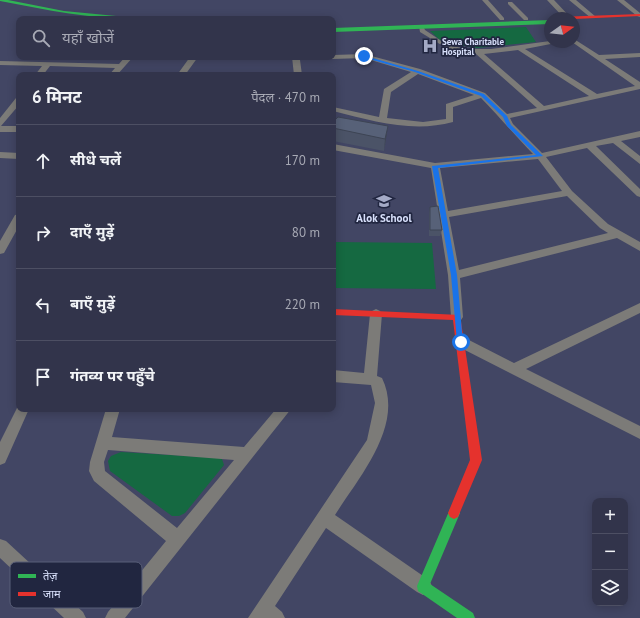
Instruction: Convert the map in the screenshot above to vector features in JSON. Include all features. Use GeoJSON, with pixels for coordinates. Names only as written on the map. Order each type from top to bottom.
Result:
{"type":"FeatureCollection","features":[{"type":"Feature","properties":{"kind":"main road"},"geometry":{"type":"LineString","coordinates":[[0,0],[64,12],[106,16]]}},
{"type":"Feature","properties":{"kind":"main road"},"geometry":{"type":"LineString","coordinates":[[0,5],[73,16]]}},
{"type":"Feature","properties":{"kind":"main road"},"geometry":{"type":"LineString","coordinates":[[580,18],[640,16]]}},
{"type":"Feature","properties":{"kind":"main road"},"geometry":{"type":"LineString","coordinates":[[580,21],[640,16]]}},
{"type":"Feature","properties":{"kind":"main road"},"geometry":{"type":"LineString","coordinates":[[336,25],[544,18]]}},
{"type":"Feature","properties":{"kind":"main road"},"geometry":{"type":"LineString","coordinates":[[336,30],[544,22]]}},
{"type":"Feature","properties":{"kind":"main road"},"geometry":{"type":"LineString","coordinates":[[336,312],[457,317],[476,460],[423,586],[468,618]]}},
{"type":"Feature","properties":{"kind":"street"},"geometry":{"type":"LineString","coordinates":[[485,0],[502,19]]}},
{"type":"Feature","properties":{"kind":"street"},"geometry":{"type":"LineString","coordinates":[[550,0],[562,12]]}},
{"type":"Feature","properties":{"kind":"street"},"geometry":{"type":"LineString","coordinates":[[572,0],[593,17]]}},
{"type":"Feature","properties":{"kind":"street"},"geometry":{"type":"LineString","coordinates":[[620,0],[640,16]]}},
{"type":"Feature","properties":{"kind":"street"},"geometry":{"type":"LineString","coordinates":[[510,3],[526,19]]}},
{"type":"Feature","properties":{"kind":"street"},"geometry":{"type":"LineString","coordinates":[[420,27],[422,31],[440,43],[456,49],[478,52],[544,44]]}},
{"type":"Feature","properties":{"kind":"street"},"geometry":{"type":"LineString","coordinates":[[580,45],[640,87]]}},
{"type":"Feature","properties":{"kind":"street"},"geometry":{"type":"LineString","coordinates":[[517,47],[596,96]]}},
{"type":"Feature","properties":{"kind":"street"},"geometry":{"type":"LineString","coordinates":[[478,52],[542,108]]}},
{"type":"Feature","properties":{"kind":"street"},"geometry":{"type":"LineString","coordinates":[[597,57],[640,55]]}},
{"type":"Feature","properties":{"kind":"street"},"geometry":{"type":"LineString","coordinates":[[336,57],[364,56],[417,71],[482,95],[505,117],[509,125],[540,156],[569,192],[604,226],[640,247]]}},
{"type":"Feature","properties":{"kind":"street"},"geometry":{"type":"LineString","coordinates":[[115,72],[122,60]]}},
{"type":"Feature","properties":{"kind":"street"},"geometry":{"type":"LineString","coordinates":[[111,72],[125,60]]}},
{"type":"Feature","properties":{"kind":"street"},"geometry":{"type":"LineString","coordinates":[[183,72],[192,60]]}},
{"type":"Feature","properties":{"kind":"street"},"geometry":{"type":"LineString","coordinates":[[296,60],[298,72]]}},
{"type":"Feature","properties":{"kind":"street"},"geometry":{"type":"LineString","coordinates":[[0,63],[118,66]]}},
{"type":"Feature","properties":{"kind":"street"},"geometry":{"type":"LineString","coordinates":[[41,72],[48,64]]}},
{"type":"Feature","properties":{"kind":"street"},"geometry":{"type":"LineString","coordinates":[[383,120],[387,91],[417,71]]}},
{"type":"Feature","properties":{"kind":"street"},"geometry":{"type":"LineString","coordinates":[[505,117],[640,87]]}},
{"type":"Feature","properties":{"kind":"street"},"geometry":{"type":"LineString","coordinates":[[336,110],[383,120],[428,125],[439,124],[450,120],[449,106],[482,95]]}},
{"type":"Feature","properties":{"kind":"street"},"geometry":{"type":"LineString","coordinates":[[0,124],[16,104]]}},
{"type":"Feature","properties":{"kind":"street"},"geometry":{"type":"LineString","coordinates":[[0,129],[16,129]]}},
{"type":"Feature","properties":{"kind":"street"},"geometry":{"type":"LineString","coordinates":[[336,148],[435,166],[540,156],[640,134]]}},
{"type":"Feature","properties":{"kind":"street"},"geometry":{"type":"LineString","coordinates":[[615,140],[640,161]]}},
{"type":"Feature","properties":{"kind":"street"},"geometry":{"type":"LineString","coordinates":[[589,145],[640,194]]}},
{"type":"Feature","properties":{"kind":"street"},"geometry":{"type":"LineString","coordinates":[[0,155],[16,156]]}},
{"type":"Feature","properties":{"kind":"street"},"geometry":{"type":"LineString","coordinates":[[435,166],[454,275],[457,317]]}},
{"type":"Feature","properties":{"kind":"street"},"geometry":{"type":"LineString","coordinates":[[444,215],[569,192]]}},
{"type":"Feature","properties":{"kind":"street"},"geometry":{"type":"LineString","coordinates":[[0,250],[16,222]]}},
{"type":"Feature","properties":{"kind":"street"},"geometry":{"type":"LineString","coordinates":[[454,275],[619,234]]}},
{"type":"Feature","properties":{"kind":"street"},"geometry":{"type":"LineString","coordinates":[[514,369],[640,308]]}},
{"type":"Feature","properties":{"kind":"street"},"geometry":{"type":"LineString","coordinates":[[370,379],[376,314]]}},
{"type":"Feature","properties":{"kind":"street"},"geometry":{"type":"LineString","coordinates":[[461,342],[640,433]]}},
{"type":"Feature","properties":{"kind":"street"},"geometry":{"type":"LineString","coordinates":[[266,615],[324,517],[374,442],[382,404],[377,382],[370,379],[336,376]]}},
{"type":"Feature","properties":{"kind":"street"},"geometry":{"type":"LineString","coordinates":[[0,458],[21,412]]}},
{"type":"Feature","properties":{"kind":"street"},"geometry":{"type":"LineString","coordinates":[[112,412],[96,467],[99,476],[177,539]]}},
{"type":"Feature","properties":{"kind":"street"},"geometry":{"type":"LineString","coordinates":[[142,583],[282,412]]}},
{"type":"Feature","properties":{"kind":"street"},"geometry":{"type":"LineString","coordinates":[[102,443],[248,454]]}},
{"type":"Feature","properties":{"kind":"street"},"geometry":{"type":"LineString","coordinates":[[324,517],[423,586]]}},
{"type":"Feature","properties":{"kind":"street"},"geometry":{"type":"LineString","coordinates":[[0,547],[16,562]]}},
{"type":"Feature","properties":{"kind":"street"},"geometry":{"type":"LineString","coordinates":[[66,608],[77,618]]}},
{"type":"Feature","properties":{"kind":"street"},"geometry":{"type":"LineString","coordinates":[[114,618],[122,608]]}},
{"type":"Feature","properties":{"kind":"green space"},"geometry":{"type":"Polygon","coordinates":[[[526,27],[536,42],[477,48],[442,42],[430,31],[526,27]]]}},
{"type":"Feature","properties":{"kind":"green space"},"geometry":{"type":"Polygon","coordinates":[[[336,242],[432,243],[436,289],[336,288],[336,242]]]}},
{"type":"Feature","properties":{"kind":"green space"},"geometry":{"type":"Polygon","coordinates":[[[121,452],[219,458],[222,459],[224,465],[185,513],[179,516],[172,516],[110,471],[108,461],[111,456],[121,452]]]}},
{"type":"Feature","properties":{"kind":"building"},"geometry":{"type":"Polygon","coordinates":[[[338,117],[388,126],[385,139],[336,129],[336,119],[338,117]]]}},
{"type":"Feature","properties":{"kind":"building"},"geometry":{"type":"Polygon","coordinates":[[[438,206],[442,230],[430,230],[430,207],[438,206]]]}},
{"type":"Feature","properties":{"kind":"traffic: fast"},"geometry":{"type":"LineString","coordinates":[[0,0],[64,12],[106,16]]}},
{"type":"Feature","properties":{"kind":"traffic: fast"},"geometry":{"type":"LineString","coordinates":[[336,30],[544,22]]}},
{"type":"Feature","properties":{"kind":"traffic: fast"},"geometry":{"type":"LineString","coordinates":[[454,513],[423,586],[468,618]]}},
{"type":"Feature","properties":{"kind":"traffic: jam"},"geometry":{"type":"LineString","coordinates":[[580,17],[640,15]]}},
{"type":"Feature","properties":{"kind":"traffic: jam"},"geometry":{"type":"LineString","coordinates":[[336,312],[457,317],[476,460],[454,513]]}},
{"type":"Feature","properties":{"kind":"place","name":"Sewa Charitable Hospital"},"geometry":{"type":"Point","coordinates":[430,46]}},
{"type":"Feature","properties":{"kind":"place","name":"Alok School"},"geometry":{"type":"Point","coordinates":[384,201]}},
{"type":"Feature","properties":{"kind":"route"},"geometry":{"type":"LineString","coordinates":[[364,56],[417,71],[482,95],[505,117],[509,125],[540,156],[435,166],[454,275],[457,317],[461,342]]}}]}
